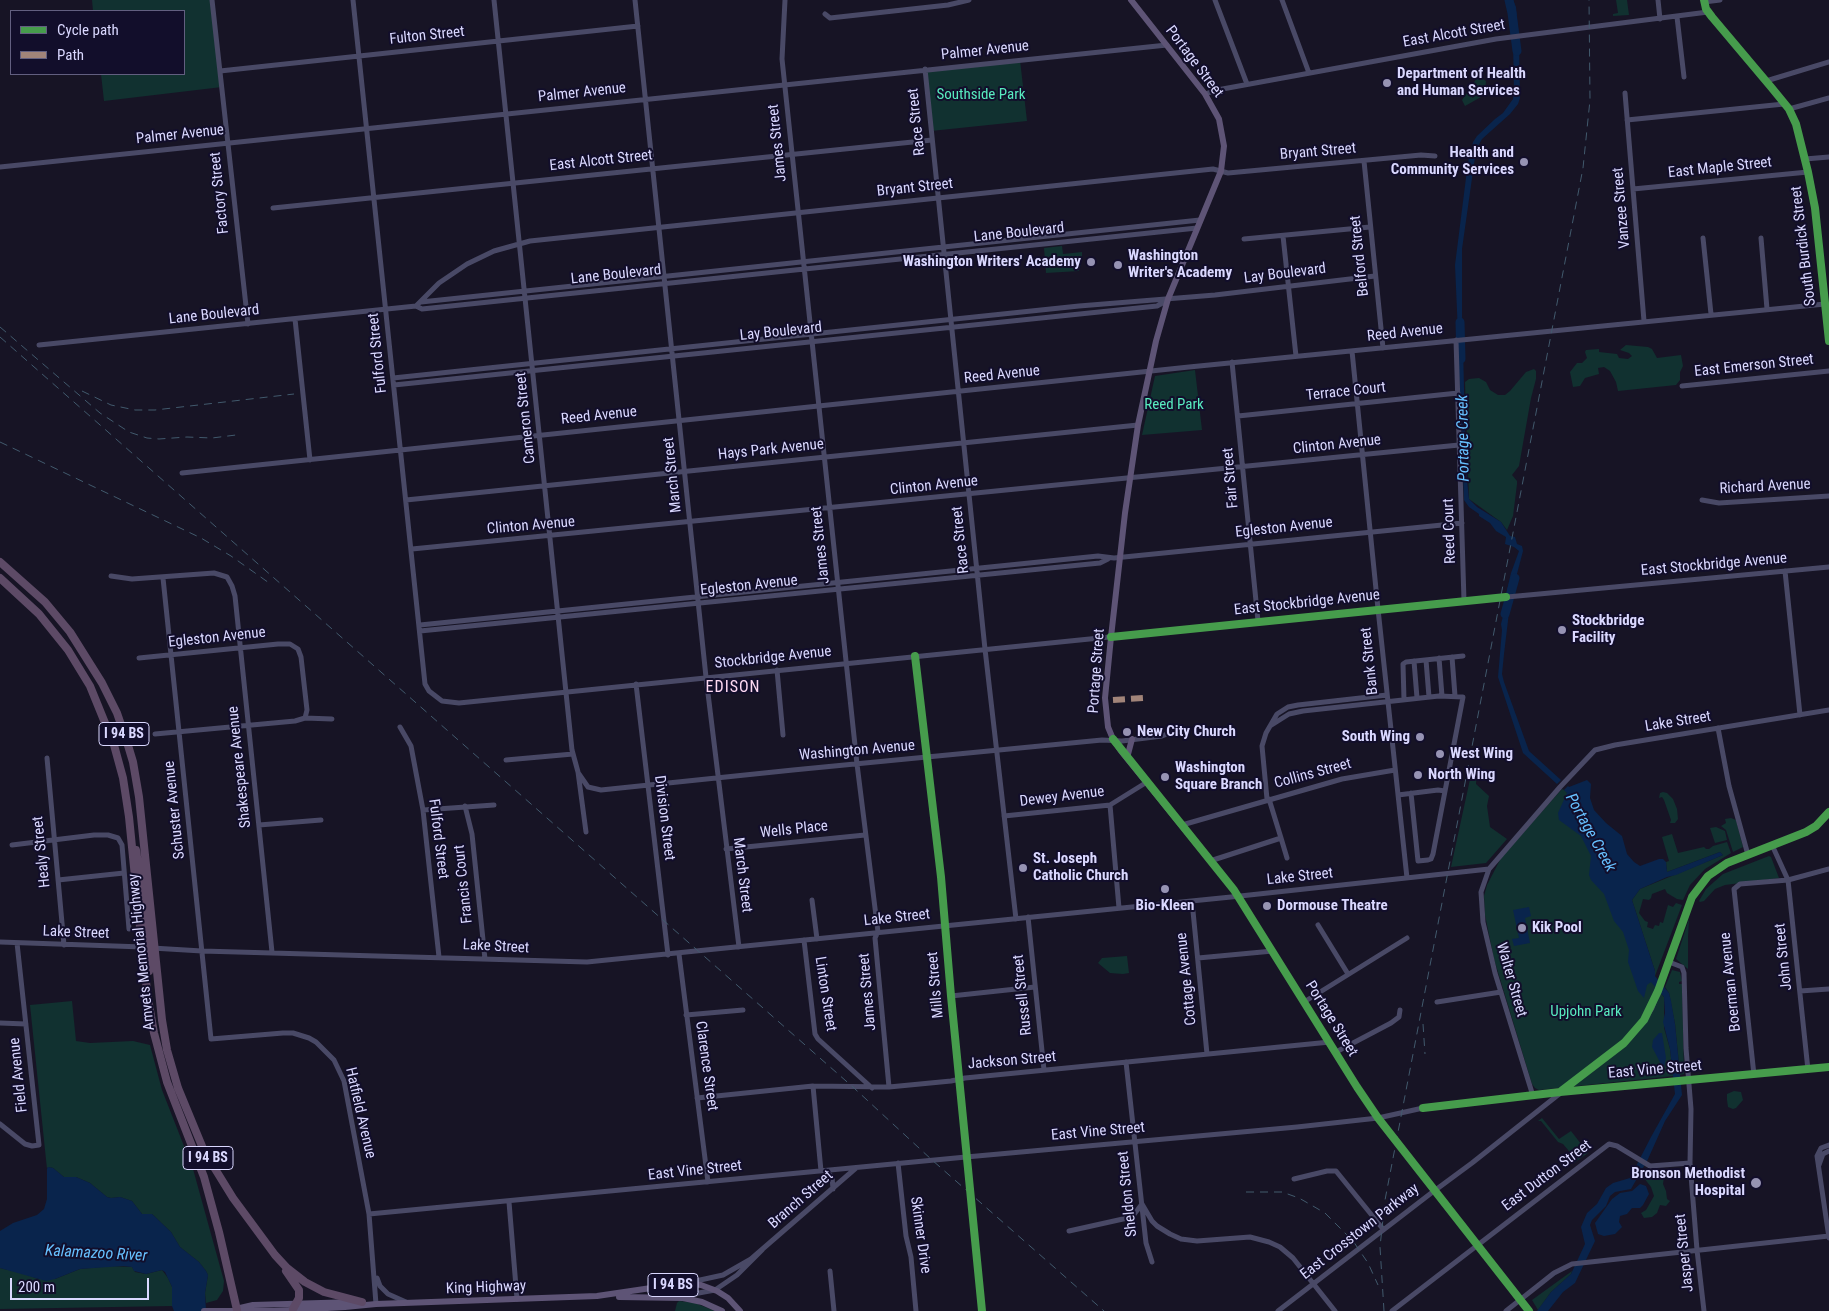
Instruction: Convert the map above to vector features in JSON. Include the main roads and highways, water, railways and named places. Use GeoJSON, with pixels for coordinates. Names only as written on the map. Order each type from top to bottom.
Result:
{"type":"FeatureCollection","features":[{"type":"Feature","properties":{"kind":"highway","name":"Amvets Memorial Highway"},"geometry":{"type":"LineString","coordinates":[[0,562],[32,589],[64,624],[91,662],[116,713],[133,762],[137,778],[148,947],[148,998],[162,1065],[204,1177],[237,1310]]}},
{"type":"Feature","properties":{"kind":"highway","name":"I 94 BS"},"geometry":{"type":"LineString","coordinates":[[0,578],[26,601],[53,630],[68,650],[90,686],[107,724],[119,762],[131,837],[135,843],[139,864],[148,947]]}},
{"type":"Feature","properties":{"kind":"highway","name":"Amvets Memorial Highway"},"geometry":{"type":"LineString","coordinates":[[148,947],[165,1037],[178,1088],[204,1150],[232,1198],[275,1256],[294,1274],[314,1287],[334,1295],[362,1302]]}},
{"type":"Feature","properties":{"kind":"highway","name":"I 94 BS"},"geometry":{"type":"LineString","coordinates":[[275,1256],[297,1286],[299,1294],[295,1306]]}},
{"type":"Feature","properties":{"kind":"main road","name":"Portage Street"},"geometry":{"type":"LineString","coordinates":[[1131,0],[1205,94],[1219,119],[1223,137],[1223,157],[1221,171],[1168,299],[1149,372],[1138,425],[1129,479],[1111,636],[1105,701],[1108,727],[1113,739],[1127,758],[1238,896],[1378,1118],[1529,1311]]}},
{"type":"Feature","properties":{"kind":"main road"},"geometry":{"type":"LineString","coordinates":[[1127,758],[1132,740]]}},
{"type":"Feature","properties":{"kind":"main road","name":"King Highway"},"geometry":{"type":"LineString","coordinates":[[597,1296],[685,1283],[715,1290],[728,1298],[740,1311]]}},
{"type":"Feature","properties":{"kind":"main road","name":"King Highway"},"geometry":{"type":"LineString","coordinates":[[295,1306],[345,1307],[376,1304],[597,1296],[677,1297],[702,1302],[722,1311]]}},
{"type":"Feature","properties":{"kind":"main road","name":"King Highway"},"geometry":{"type":"LineString","coordinates":[[204,1311],[255,1311],[295,1306],[362,1302],[376,1304]]}},
{"type":"Feature","properties":{"kind":"water"},"geometry":{"type":"Polygon","coordinates":[[[1506,0],[1513,0],[1516,7],[1518,29],[1512,29],[1510,10],[1506,0]]]}},
{"type":"Feature","properties":{"kind":"water"},"geometry":{"type":"Polygon","coordinates":[[[1513,41],[1519,41],[1520,98],[1510,114],[1482,139],[1476,150],[1462,249],[1462,332],[1458,333],[1455,265],[1468,162],[1473,142],[1477,136],[1503,113],[1513,99],[1513,41]]]}},
{"type":"Feature","properties":{"kind":"water"},"geometry":{"type":"Polygon","coordinates":[[[1463,347],[1466,470],[1469,499],[1477,507],[1501,522],[1510,536],[1515,537],[1517,544],[1522,546],[1523,551],[1513,589],[1507,590],[1519,551],[1505,544],[1506,537],[1496,531],[1490,523],[1479,516],[1464,500],[1458,348],[1463,347]]]}},
{"type":"Feature","properties":{"kind":"water"},"geometry":{"type":"Polygon","coordinates":[[[1506,604],[1510,604],[1502,674],[1504,682],[1529,751],[1561,780],[1557,784],[1523,753],[1498,677],[1501,624],[1506,604]]]}},
{"type":"Feature","properties":{"kind":"water"},"geometry":{"type":"Polygon","coordinates":[[[1587,780],[1591,784],[1590,798],[1594,810],[1622,836],[1627,854],[1640,866],[1663,859],[1666,862],[1667,872],[1720,852],[1723,855],[1640,889],[1632,900],[1655,976],[1669,993],[1675,1024],[1682,1095],[1665,1121],[1648,1159],[1631,1189],[1615,1192],[1610,1196],[1606,1206],[1592,1220],[1590,1225],[1595,1241],[1575,1283],[1563,1292],[1548,1311],[1537,1311],[1551,1292],[1571,1274],[1585,1244],[1581,1227],[1587,1213],[1597,1204],[1606,1188],[1613,1183],[1630,1178],[1675,1094],[1670,1049],[1663,1022],[1665,1013],[1664,997],[1651,982],[1647,985],[1644,998],[1638,991],[1628,962],[1629,950],[1623,932],[1614,921],[1604,894],[1591,880],[1589,875],[1591,856],[1581,836],[1559,820],[1558,813],[1567,793],[1564,790],[1568,786],[1587,780]]]}},
{"type":"Feature","properties":{"kind":"water","name":"Kik Pool"},"geometry":{"type":"Polygon","coordinates":[[[1529,907],[1531,916],[1525,918],[1530,943],[1514,946],[1512,939],[1519,938],[1513,910],[1529,907]]]}},
{"type":"Feature","properties":{"kind":"water"},"geometry":{"type":"Polygon","coordinates":[[[1659,1033],[1662,1033],[1666,1058],[1664,1067],[1652,1047],[1653,1040],[1659,1033]]]}},
{"type":"Feature","properties":{"kind":"water","name":"Kalamazoo River"},"geometry":{"type":"Polygon","coordinates":[[[48,1167],[53,1168],[64,1177],[76,1177],[90,1183],[107,1197],[120,1197],[132,1201],[142,1214],[152,1214],[171,1232],[180,1247],[199,1262],[206,1271],[208,1275],[205,1293],[206,1311],[174,1311],[172,1306],[172,1287],[165,1272],[162,1270],[146,1274],[134,1271],[132,1267],[123,1266],[80,1269],[46,1281],[0,1268],[0,1231],[13,1223],[37,1215],[44,1209],[47,1199],[48,1167]]]}},
{"type":"Feature","properties":{"kind":"water"},"geometry":{"type":"Polygon","coordinates":[[[1640,1184],[1646,1186],[1649,1194],[1643,1205],[1640,1208],[1632,1208],[1627,1214],[1620,1216],[1619,1222],[1622,1227],[1615,1234],[1604,1236],[1598,1234],[1595,1223],[1612,1199],[1620,1193],[1632,1191],[1640,1184]]]}},
{"type":"Feature","properties":{"kind":"waterway","name":"Portage Creek"},"geometry":{"type":"LineString","coordinates":[[1509,0],[1517,51]]}},
{"type":"Feature","properties":{"kind":"waterway","name":"Portage Creek"},"geometry":{"type":"LineString","coordinates":[[1460,322],[1461,359]]}},
{"type":"Feature","properties":{"kind":"waterway","name":"Portage Creek"},"geometry":{"type":"LineString","coordinates":[[1505,614],[1515,578]]}},
{"type":"Feature","properties":{"kind":"railway"},"geometry":{"type":"LineString","coordinates":[[1384,1311],[1380,1247],[1385,1200],[1583,168],[1590,100],[1589,0]]}},
{"type":"Feature","properties":{"kind":"railway"},"geometry":{"type":"LineString","coordinates":[[0,327],[100,413],[129,432],[147,438],[159,439],[212,438],[236,435]]}},
{"type":"Feature","properties":{"kind":"railway"},"geometry":{"type":"LineString","coordinates":[[0,337],[854,1088],[932,1160],[1104,1311]]}},
{"type":"Feature","properties":{"kind":"railway"},"geometry":{"type":"LineString","coordinates":[[82,391],[111,405],[135,410],[155,410],[294,394]]}},
{"type":"Feature","properties":{"kind":"railway"},"geometry":{"type":"LineString","coordinates":[[0,442],[201,538],[231,556],[272,585]]}},
{"type":"Feature","properties":{"kind":"railway"},"geometry":{"type":"LineString","coordinates":[[1423,1024],[1425,1054]]}},
{"type":"Feature","properties":{"kind":"railway"},"geometry":{"type":"LineString","coordinates":[[1246,1192],[1282,1192],[1299,1198],[1325,1213],[1353,1241],[1368,1263],[1378,1285]]}},
{"type":"Feature","properties":{"kind":"place","name":"Department of Health and Human Services"},"geometry":{"type":"Point","coordinates":[1387,83]}},
{"type":"Feature","properties":{"kind":"place","name":"Health and Community Services"},"geometry":{"type":"Point","coordinates":[1524,162]}},
{"type":"Feature","properties":{"kind":"place","name":"Washington Writers' Academy"},"geometry":{"type":"Point","coordinates":[1091,262]}},
{"type":"Feature","properties":{"kind":"place","name":"Washington Writer's Academy"},"geometry":{"type":"Point","coordinates":[1118,265]}},
{"type":"Feature","properties":{"kind":"place","name":"Stockbridge Facility"},"geometry":{"type":"Point","coordinates":[1562,630]}},
{"type":"Feature","properties":{"kind":"place","name":"New City Church"},"geometry":{"type":"Point","coordinates":[1127,732]}},
{"type":"Feature","properties":{"kind":"place","name":"South Wing"},"geometry":{"type":"Point","coordinates":[1420,737]}},
{"type":"Feature","properties":{"kind":"place","name":"West Wing"},"geometry":{"type":"Point","coordinates":[1440,754]}},
{"type":"Feature","properties":{"kind":"place","name":"North Wing"},"geometry":{"type":"Point","coordinates":[1418,775]}},
{"type":"Feature","properties":{"kind":"place","name":"Washington Square Branch"},"geometry":{"type":"Point","coordinates":[1165,777]}},
{"type":"Feature","properties":{"kind":"place","name":"St. Joseph Catholic Church"},"geometry":{"type":"Point","coordinates":[1023,868]}},
{"type":"Feature","properties":{"kind":"place","name":"Bio-Kleen"},"geometry":{"type":"Point","coordinates":[1165,889]}},
{"type":"Feature","properties":{"kind":"place","name":"Dormouse Theatre"},"geometry":{"type":"Point","coordinates":[1267,906]}},
{"type":"Feature","properties":{"kind":"place","name":"Kik Pool"},"geometry":{"type":"Point","coordinates":[1522,928]}},
{"type":"Feature","properties":{"kind":"place","name":"Bronson Methodist Hospital"},"geometry":{"type":"Point","coordinates":[1756,1183]}},
{"type":"Feature","properties":{"kind":"district","name":"EDISON"},"geometry":{"type":"Point","coordinates":[733,688]}},
{"type":"Feature","properties":{"kind":"park label","name":"Southside Park"},"geometry":{"type":"Point","coordinates":[981,95]}},
{"type":"Feature","properties":{"kind":"park label","name":"Reed Park"},"geometry":{"type":"Point","coordinates":[1174,405]}},
{"type":"Feature","properties":{"kind":"park label","name":"Upjohn Park"},"geometry":{"type":"Point","coordinates":[1586,1012]}}]}
